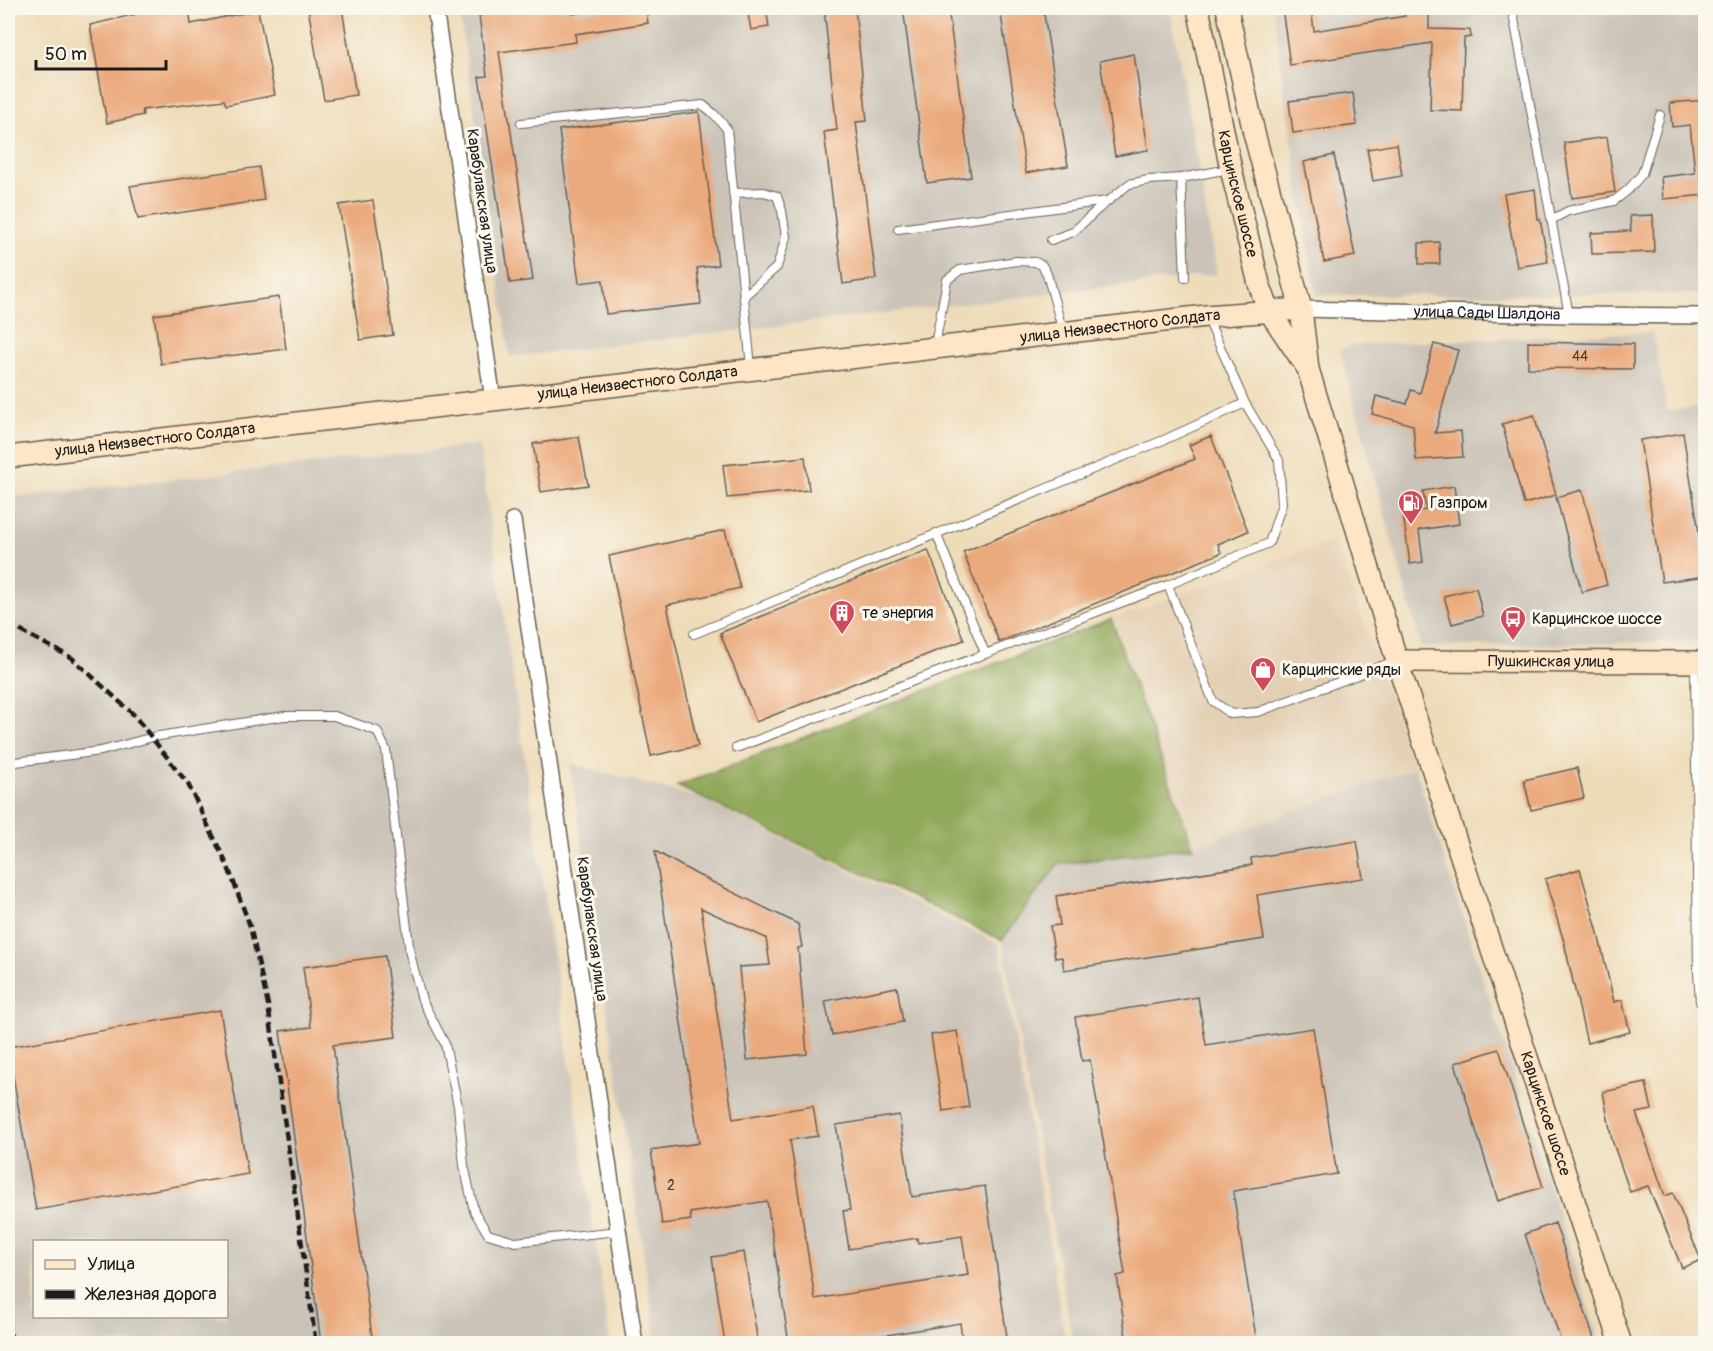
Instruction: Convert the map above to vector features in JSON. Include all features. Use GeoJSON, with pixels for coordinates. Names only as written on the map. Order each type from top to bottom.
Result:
{"type":"FeatureCollection","features":[{"type":"Feature","properties":{"kind":"main road","name":"Карцинское шоссе"},"geometry":{"type":"LineString","coordinates":[[1198,8],[1231,169],[1258,284],[1269,311],[1308,369]]}},
{"type":"Feature","properties":{"kind":"main road","name":"Карцинское шоссе"},"geometry":{"type":"LineString","coordinates":[[1227,8],[1254,133],[1301,309],[1308,369],[1396,661],[1621,1344]]}},
{"type":"Feature","properties":{"kind":"main road","name":"улица Сады Шалдона"},"geometry":{"type":"LineString","coordinates":[[1269,311],[1301,309]]}},
{"type":"Feature","properties":{"kind":"main road","name":"улица Неизвестного Солдата"},"geometry":{"type":"LineString","coordinates":[[8,457],[1206,315],[1269,311]]}},
{"type":"Feature","properties":{"kind":"main road","name":"Пушкинская улица"},"geometry":{"type":"LineString","coordinates":[[1396,661],[1700,662]]}},
{"type":"Feature","properties":{"kind":"street","name":"Карабулакская улица"},"geometry":{"type":"LineString","coordinates":[[435,8],[493,400]]}},
{"type":"Feature","properties":{"kind":"street","name":"улица Сады Шалдона"},"geometry":{"type":"LineString","coordinates":[[1301,309],[1706,316]]}},
{"type":"Feature","properties":{"kind":"street","name":"Карабулакская улица"},"geometry":{"type":"LineString","coordinates":[[513,520],[635,1344]]}},
{"type":"Feature","properties":{"kind":"lane"},"geometry":{"type":"LineString","coordinates":[[1512,8],[1569,315]]}},
{"type":"Feature","properties":{"kind":"lane"},"geometry":{"type":"LineString","coordinates":[[521,123],[703,105],[713,112],[727,129],[751,369]]}},
{"type":"Feature","properties":{"kind":"lane"},"geometry":{"type":"LineString","coordinates":[[1551,220],[1569,211],[1614,201],[1628,190],[1642,174],[1660,115]]}},
{"type":"Feature","properties":{"kind":"lane"},"geometry":{"type":"LineString","coordinates":[[1051,240],[1073,232],[1129,184],[1231,169]]}},
{"type":"Feature","properties":{"kind":"lane"},"geometry":{"type":"LineString","coordinates":[[1181,178],[1185,278]]}},
{"type":"Feature","properties":{"kind":"lane"},"geometry":{"type":"LineString","coordinates":[[733,193],[764,192],[777,196],[783,211],[786,237],[777,267],[743,297]]}},
{"type":"Feature","properties":{"kind":"lane"},"geometry":{"type":"LineString","coordinates":[[898,229],[1107,201]]}},
{"type":"Feature","properties":{"kind":"lane"},"geometry":{"type":"LineString","coordinates":[[935,347],[947,280],[960,270],[1016,261],[1035,262],[1042,265],[1047,274],[1063,332]]}},
{"type":"Feature","properties":{"kind":"lane"},"geometry":{"type":"LineString","coordinates":[[736,748],[1167,585],[1269,543],[1282,504],[1279,460],[1245,403],[1206,315]]}},
{"type":"Feature","properties":{"kind":"lane"},"geometry":{"type":"LineString","coordinates":[[694,634],[1166,439],[1245,403]]}},
{"type":"Feature","properties":{"kind":"lane"},"geometry":{"type":"LineString","coordinates":[[936,533],[985,652]]}},
{"type":"Feature","properties":{"kind":"lane"},"geometry":{"type":"LineString","coordinates":[[1167,585],[1213,701],[1231,714],[1258,712],[1396,661]]}},
{"type":"Feature","properties":{"kind":"lane"},"geometry":{"type":"LineString","coordinates":[[1700,662],[1701,833],[1698,974],[1700,1002],[1706,1008]]}},
{"type":"Feature","properties":{"kind":"lane"},"geometry":{"type":"LineString","coordinates":[[8,763],[101,751],[153,737],[284,716],[334,716],[377,730],[386,750],[410,954],[422,1000],[445,1044],[458,1106],[464,1165],[474,1211],[488,1234],[515,1242],[618,1231]]}},
{"type":"Feature","properties":{"kind":"shaded area"},"geometry":{"type":"Polygon","coordinates":[[[459,8],[1170,8],[1217,274],[510,357],[459,8]]]}},
{"type":"Feature","properties":{"kind":"shaded area"},"geometry":{"type":"Polygon","coordinates":[[[1274,8],[1705,8],[1705,294],[1316,295],[1282,79],[1274,8]]]}},
{"type":"Feature","properties":{"kind":"shaded area"},"geometry":{"type":"Polygon","coordinates":[[[1653,332],[1667,411],[1702,407],[1706,438],[1705,641],[1421,647],[1340,350],[1352,345],[1653,332]]]}},
{"type":"Feature","properties":{"kind":"shaded area"},"geometry":{"type":"Polygon","coordinates":[[[479,445],[610,1343],[8,1343],[8,498],[479,445]]]}},
{"type":"Feature","properties":{"kind":"shaded area","name":"Карцинские ряды"},"geometry":{"type":"Polygon","coordinates":[[[1334,540],[1415,768],[1193,847],[1112,619],[1334,540]]]}},
{"type":"Feature","properties":{"kind":"shaded area"},"geometry":{"type":"Polygon","coordinates":[[[1111,619],[1193,847],[1415,768],[1600,1343],[1073,1343],[1002,940],[677,786],[1111,619]]]}},
{"type":"Feature","properties":{"kind":"shaded area"},"geometry":{"type":"Polygon","coordinates":[[[570,763],[699,798],[999,944],[1066,1343],[657,1343],[570,763]]]}},
{"type":"Feature","properties":{"kind":"green space"},"geometry":{"type":"Polygon","coordinates":[[[1111,619],[1193,847],[1058,864],[1002,940],[677,786],[1111,619]]]}},
{"type":"Feature","properties":{"kind":"building"},"geometry":{"type":"Polygon","coordinates":[[[148,8],[189,8],[191,24],[258,10],[275,95],[226,105],[224,100],[142,110],[143,115],[107,123],[90,25],[149,11],[148,8]]]}},
{"type":"Feature","properties":{"kind":"building"},"geometry":{"type":"Polygon","coordinates":[[[308,8],[342,8],[356,95],[324,100],[308,8]]]}},
{"type":"Feature","properties":{"kind":"building"},"geometry":{"type":"Polygon","coordinates":[[[536,8],[572,8],[573,14],[614,8],[646,8],[648,23],[575,34],[576,42],[499,52],[533,280],[510,283],[479,77],[487,76],[479,15],[536,8]]]}},
{"type":"Feature","properties":{"kind":"building"},"geometry":{"type":"Polygon","coordinates":[[[747,8],[766,8],[769,27],[751,30],[747,8]]]}},
{"type":"Feature","properties":{"kind":"building"},"geometry":{"type":"Polygon","coordinates":[[[824,8],[855,8],[867,121],[856,122],[876,279],[843,284],[824,132],[837,130],[824,8]]]}},
{"type":"Feature","properties":{"kind":"building"},"geometry":{"type":"Polygon","coordinates":[[[903,8],[948,8],[971,177],[927,183],[903,8]]]}},
{"type":"Feature","properties":{"kind":"building"},"geometry":{"type":"Polygon","coordinates":[[[1043,8],[1068,166],[1026,173],[1000,9],[1043,8]]]}},
{"type":"Feature","properties":{"kind":"building"},"geometry":{"type":"Polygon","coordinates":[[[1282,8],[1311,8],[1314,31],[1405,16],[1405,8],[1429,8],[1429,29],[1470,30],[1471,37],[1464,38],[1462,111],[1430,110],[1432,43],[1290,65],[1282,8]]]}},
{"type":"Feature","properties":{"kind":"building"},"geometry":{"type":"Polygon","coordinates":[[[1134,54],[1148,150],[1115,156],[1100,61],[1134,54]]]}},
{"type":"Feature","properties":{"kind":"building"},"geometry":{"type":"Polygon","coordinates":[[[1353,93],[1357,125],[1293,133],[1289,101],[1353,93]]]}},
{"type":"Feature","properties":{"kind":"building"},"geometry":{"type":"Polygon","coordinates":[[[1706,100],[1706,195],[1663,199],[1661,177],[1695,173],[1690,125],[1672,127],[1670,103],[1706,100]]]}},
{"type":"Feature","properties":{"kind":"building"},"geometry":{"type":"Polygon","coordinates":[[[699,112],[718,265],[697,268],[701,304],[606,314],[603,280],[579,283],[559,130],[699,112]]]}},
{"type":"Feature","properties":{"kind":"building"},"geometry":{"type":"Polygon","coordinates":[[[1607,137],[1615,192],[1572,198],[1564,143],[1607,137]]]}},
{"type":"Feature","properties":{"kind":"building"},"geometry":{"type":"Polygon","coordinates":[[[1397,144],[1402,176],[1373,181],[1367,149],[1397,144]]]}},
{"type":"Feature","properties":{"kind":"building"},"geometry":{"type":"Polygon","coordinates":[[[1334,155],[1355,256],[1324,262],[1304,162],[1334,155]]]}},
{"type":"Feature","properties":{"kind":"building"},"geometry":{"type":"Polygon","coordinates":[[[259,167],[264,200],[138,219],[130,186],[259,167]]]}},
{"type":"Feature","properties":{"kind":"building"},"geometry":{"type":"Polygon","coordinates":[[[1535,189],[1538,219],[1540,219],[1548,262],[1517,267],[1504,194],[1535,189]]]}},
{"type":"Feature","properties":{"kind":"building"},"geometry":{"type":"Polygon","coordinates":[[[373,200],[393,335],[360,340],[339,205],[373,200]]]}},
{"type":"Feature","properties":{"kind":"building"},"geometry":{"type":"Polygon","coordinates":[[[1653,215],[1654,252],[1592,254],[1591,233],[1631,231],[1630,216],[1653,215]]]}},
{"type":"Feature","properties":{"kind":"building"},"geometry":{"type":"Polygon","coordinates":[[[1439,242],[1440,264],[1419,264],[1419,243],[1439,242]]]}},
{"type":"Feature","properties":{"kind":"building"},"geometry":{"type":"Polygon","coordinates":[[[279,297],[286,349],[161,364],[154,315],[279,297]]]}},
{"type":"Feature","properties":{"kind":"building"},"geometry":{"type":"Polygon","coordinates":[[[1528,342],[1633,344],[1633,369],[1528,368],[1528,342]]]}},
{"type":"Feature","properties":{"kind":"building"},"geometry":{"type":"Polygon","coordinates":[[[1434,344],[1458,350],[1435,433],[1461,431],[1463,457],[1416,460],[1413,425],[1372,414],[1376,396],[1407,404],[1411,390],[1420,393],[1434,344]]]}},
{"type":"Feature","properties":{"kind":"building"},"geometry":{"type":"Polygon","coordinates":[[[1534,415],[1556,495],[1524,504],[1502,424],[1534,415]]]}},
{"type":"Feature","properties":{"kind":"building"},"geometry":{"type":"Polygon","coordinates":[[[1683,433],[1706,576],[1662,582],[1640,440],[1683,433]]]}},
{"type":"Feature","properties":{"kind":"building"},"geometry":{"type":"Polygon","coordinates":[[[1211,436],[1248,531],[1218,544],[1221,553],[999,642],[963,552],[1195,459],[1189,445],[1211,436]]]}},
{"type":"Feature","properties":{"kind":"building"},"geometry":{"type":"Polygon","coordinates":[[[579,437],[588,485],[541,492],[533,444],[579,437]]]}},
{"type":"Feature","properties":{"kind":"building"},"geometry":{"type":"Polygon","coordinates":[[[805,457],[809,490],[727,498],[723,465],[805,457]]]}},
{"type":"Feature","properties":{"kind":"building"},"geometry":{"type":"Polygon","coordinates":[[[1454,486],[1459,524],[1419,530],[1423,562],[1410,564],[1403,514],[1426,510],[1423,491],[1454,486]]]}},
{"type":"Feature","properties":{"kind":"building"},"geometry":{"type":"Polygon","coordinates":[[[1582,490],[1607,585],[1582,592],[1556,497],[1582,490]]]}},
{"type":"Feature","properties":{"kind":"building"},"geometry":{"type":"Polygon","coordinates":[[[725,530],[740,588],[667,605],[698,746],[651,756],[609,556],[725,530]]]}},
{"type":"Feature","properties":{"kind":"building","name":"те энергия"},"geometry":{"type":"Polygon","coordinates":[[[928,550],[964,640],[756,722],[720,633],[928,550]]]}},
{"type":"Feature","properties":{"kind":"building"},"geometry":{"type":"Polygon","coordinates":[[[1476,588],[1483,616],[1452,624],[1444,596],[1476,588]]]}},
{"type":"Feature","properties":{"kind":"building"},"geometry":{"type":"Polygon","coordinates":[[[1577,768],[1584,798],[1531,810],[1524,780],[1577,768]]]}},
{"type":"Feature","properties":{"kind":"building"},"geometry":{"type":"Polygon","coordinates":[[[1357,841],[1363,878],[1257,895],[1264,939],[1064,970],[1062,957],[1055,958],[1050,926],[1060,925],[1056,896],[1252,865],[1251,858],[1357,841]]]}},
{"type":"Feature","properties":{"kind":"building"},"geometry":{"type":"Polygon","coordinates":[[[655,851],[696,874],[798,924],[802,947],[798,948],[807,1054],[747,1060],[739,967],[770,965],[766,938],[701,908],[733,1119],[813,1106],[818,1136],[790,1140],[815,1299],[968,1275],[962,1236],[918,1243],[917,1238],[849,1249],[843,1211],[850,1210],[836,1125],[899,1115],[912,1197],[985,1186],[1008,1344],[963,1344],[960,1323],[831,1344],[789,1344],[767,1201],[690,1213],[691,1220],[662,1224],[651,1150],[699,1143],[655,851]]]}},
{"type":"Feature","properties":{"kind":"building"},"geometry":{"type":"Polygon","coordinates":[[[1580,869],[1614,1002],[1622,1000],[1630,1032],[1587,1043],[1564,942],[1545,879],[1580,869]]]}},
{"type":"Feature","properties":{"kind":"building"},"geometry":{"type":"Polygon","coordinates":[[[385,956],[396,1037],[333,1045],[373,1344],[321,1344],[280,1031],[311,1027],[303,967],[385,956]]]}},
{"type":"Feature","properties":{"kind":"building"},"geometry":{"type":"Polygon","coordinates":[[[897,987],[903,1022],[832,1035],[825,1001],[897,987]]]}},
{"type":"Feature","properties":{"kind":"building"},"geometry":{"type":"Polygon","coordinates":[[[1198,997],[1206,1045],[1313,1028],[1337,1174],[1233,1191],[1257,1344],[1127,1344],[1117,1276],[1125,1274],[1090,1060],[1082,1061],[1075,1017],[1198,997]]]}},
{"type":"Feature","properties":{"kind":"building"},"geometry":{"type":"Polygon","coordinates":[[[220,1010],[248,1174],[36,1210],[8,1047],[220,1010]]]}},
{"type":"Feature","properties":{"kind":"building"},"geometry":{"type":"Polygon","coordinates":[[[957,1031],[969,1107],[943,1111],[931,1035],[957,1031]]]}},
{"type":"Feature","properties":{"kind":"building"},"geometry":{"type":"Polygon","coordinates":[[[1499,1049],[1543,1187],[1498,1201],[1455,1063],[1499,1049]]]}},
{"type":"Feature","properties":{"kind":"building"},"geometry":{"type":"Polygon","coordinates":[[[1646,1083],[1652,1110],[1636,1113],[1665,1196],[1673,1193],[1701,1260],[1682,1268],[1648,1186],[1630,1192],[1612,1140],[1603,1092],[1646,1083]]]}},
{"type":"Feature","properties":{"kind":"building"},"geometry":{"type":"Polygon","coordinates":[[[1555,1223],[1596,1344],[1562,1344],[1525,1234],[1555,1223]]]}},
{"type":"Feature","properties":{"kind":"building"},"geometry":{"type":"Polygon","coordinates":[[[744,1252],[758,1344],[725,1344],[712,1257],[744,1252]]]}},
{"type":"Feature","properties":{"kind":"railway"},"geometry":{"type":"LineString","coordinates":[[8,624],[72,658],[134,715],[188,784],[228,867],[250,926],[268,1005],[316,1344]]}},
{"type":"Feature","properties":{"kind":"railway"},"geometry":{"type":"LineString","coordinates":[[8,1320],[12,1344]]}},
{"type":"Feature","properties":{"kind":"place","name":"Газпром"},"geometry":{"type":"Point","coordinates":[1411,526]}},
{"type":"Feature","properties":{"kind":"place","name":"те энергия"},"geometry":{"type":"Point","coordinates":[842,636]}},
{"type":"Feature","properties":{"kind":"place","name":"Карцинское шоссе"},"geometry":{"type":"Point","coordinates":[1513,642]}},
{"type":"Feature","properties":{"kind":"place","name":"Карцинские ряды"},"geometry":{"type":"Point","coordinates":[1263,693]}}]}
